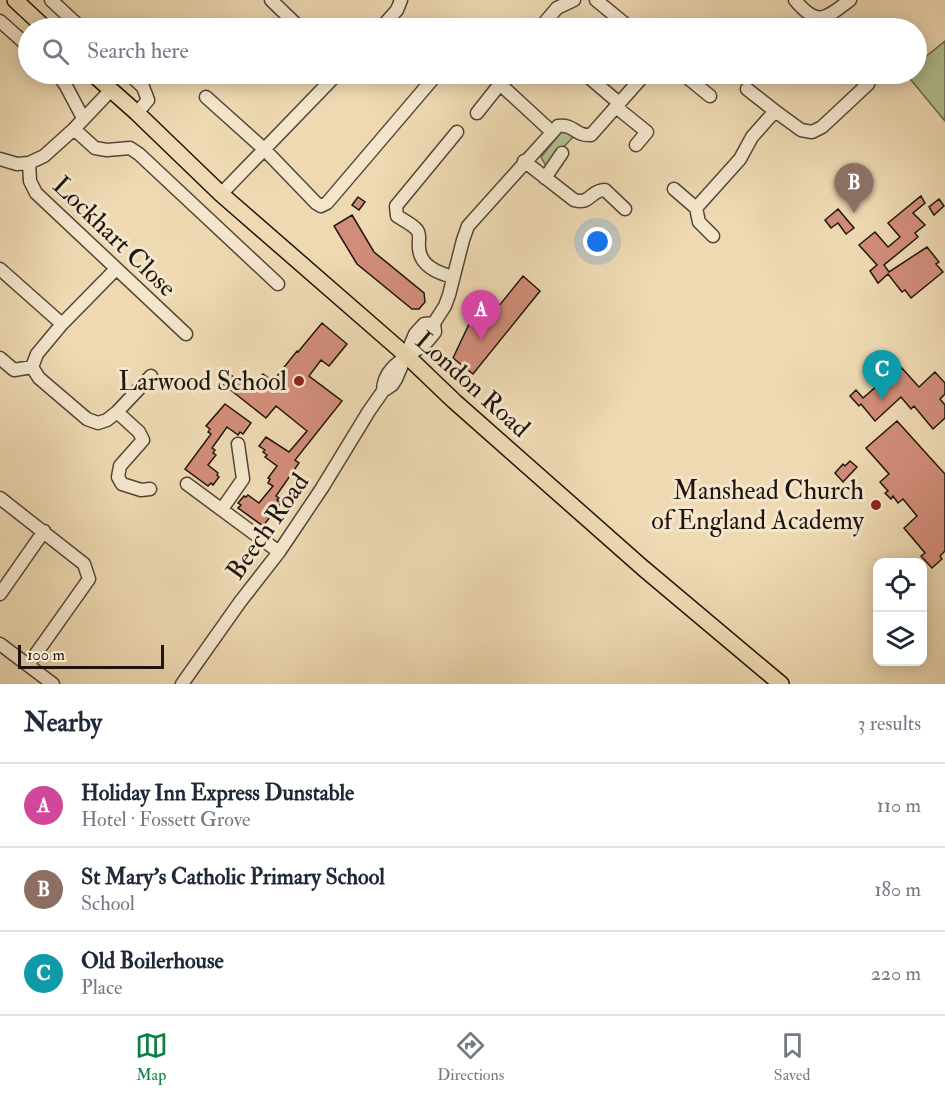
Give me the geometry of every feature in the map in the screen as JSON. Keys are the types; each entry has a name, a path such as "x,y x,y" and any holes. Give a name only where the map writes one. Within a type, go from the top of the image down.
{"main road":[{"path":"15,0 34,18"},
{"name":"London Road","path":"104,84 221,194 407,356 454,401 643,568 781,684"}],"street":[{"path":"51,0 70,18"},
{"path":"271,0 290,18"},
{"path":"390,18 397,10 401,0"},
{"path":"548,18 557,8 574,0"},
{"path":"596,0 618,18"},
{"path":"795,0 802,9 820,18 827,17 850,0"},
{"path":"0,21 18,37"},
{"path":"65,84 83,118"},
{"path":"137,113 148,100 140,84"},
{"path":"221,194 327,84"},
{"path":"206,97 264,149 321,206 327,203 428,84"},
{"path":"477,113 500,84 552,132"},
{"path":"596,84 647,132 636,146"},
{"path":"407,356 424,345 435,332 434,323 449,295 468,226 524,161 558,126 565,125 582,136 591,135 636,84"},
{"path":"695,84 710,96"},
{"path":"747,88 801,130 812,132 822,127 868,84"},
{"path":"0,159 17,164 28,163 44,156 74,129 111,90"},
{"path":"696,208 740,159 752,137 775,111"},
{"path":"74,129 95,148 107,150 130,148 139,154 279,284"},
{"path":"453,277 435,271 426,264 420,256 419,235 416,228 397,216 396,206 457,132"},
{"path":"545,178 562,153"},
{"path":"524,161 574,200 586,201 596,192 605,190 625,209"},
{"name":"Lockhart Close","path":"28,163 30,182 36,193 186,334"},
{"path":"674,189 696,208 699,222 713,236"},
{"path":"0,268 62,324"},
{"path":"32,368 37,354 62,324 116,269"},
{"name":"Beech Road","path":"182,684 240,602 279,552 322,488 369,411 383,391 396,379 407,356"},
{"path":"0,358 14,370 32,368"},
{"path":"32,368 39,378 87,419 98,423 107,420 117,412 151,376"},
{"path":"117,412 139,432 143,440 120,466 118,477 122,484 141,490 150,489"},
{"path":"222,509 243,478 238,444"},
{"path":"187,484 279,552"},
{"path":"0,498 84,564 88,579 28,665"},
{"path":"0,594 44,531"},
{"path":"0,644 53,684"}],"green space":[{"path":"945,41 945,121 914,84 927,84 927,56"},
{"path":"563,130 574,136 546,166 541,157"}],"building":[{"path":"921,196 925,203 913,213 925,225 915,233 918,237 884,265 889,272 927,247 939,262 936,264 943,272 911,298 905,290 902,292 888,274 878,283 870,271 877,265 859,245 875,232 888,247 900,237 888,223"},
{"path":"358,197 365,202 359,210 352,205"},
{"path":"939,199 944,206 934,215 929,207"},
{"path":"838,209 854,228 846,234 838,223 831,228 825,220"},
{"path":"352,215 374,252 424,293 425,302 419,309 412,309 357,264 334,226"},
{"path":"523,276 540,291 473,374 453,358 472,318 486,322"},
{"path":"322,323 347,344 329,366 321,360 309,376 342,401 295,460 299,463 276,496 281,503 263,526 238,508 241,505 238,503 244,496 248,495 259,503 273,486 268,483 270,479 268,478 277,466 265,457 267,455 263,452 265,450 259,446 266,437 289,452 307,431 276,406 266,418 223,384 231,375 250,390 263,374 273,381"},
{"path":"900,366 919,387 935,372 945,383 945,394 940,399 945,405 945,418 933,429 914,406 911,409 901,397 875,421 861,404 859,406 850,396 856,390 863,398 878,385 883,390 898,375 894,370"},
{"path":"225,404 251,423 243,434 240,432 238,435 227,427 212,448 216,455 208,465 218,473 219,477 213,485 211,483 208,486 185,469 211,434 208,432 210,429 206,426"},
{"path":"897,421 945,474 945,551 940,556 942,559 932,568 927,563 927,558 921,556 925,553 904,528 917,516 903,499 898,503 893,496 891,499 885,493 888,491 880,482 889,474 866,448"},
{"path":"850,461 857,467 843,482 835,473 843,464 845,466"}],"place":[{"name":"St Mary's Catholic Primary School","path":"854,213"},
{"name":"Holiday Inn Express Dunstable","path":"481,340"},
{"name":"Larwood School","path":"299,381"},
{"name":"Old Boilerhouse","path":"882,400"},
{"name":"Manshead Church of England Academy","path":"876,505"}]}
